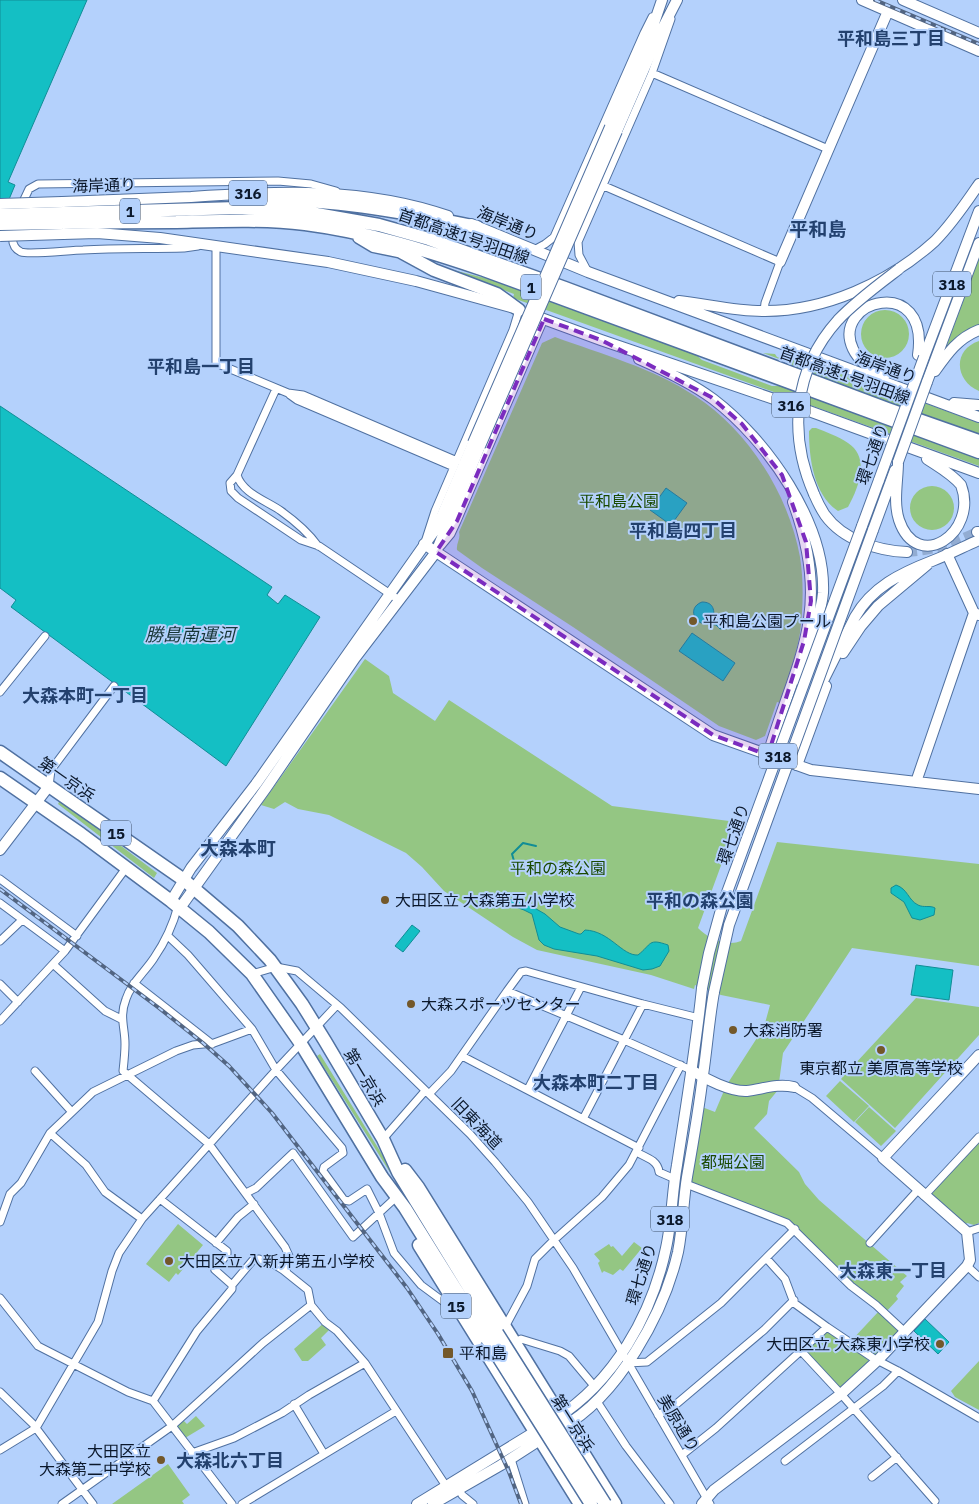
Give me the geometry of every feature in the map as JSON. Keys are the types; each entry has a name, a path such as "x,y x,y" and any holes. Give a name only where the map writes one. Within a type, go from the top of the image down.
{"highway":[{"name":"1","path":"197,209 211,203 277,200 331,202 390,209 477,227"},
{"name":"首都高速1号羽田線","path":"0,224 62,218 238,208 304,212 379,225 439,243 979,441"},
{"name":"首都高速1号羽田線","path":"0,215 156,222 275,221 376,236 426,250 484,270 979,452"},
{"path":"156,222 193,230"},
{"path":"349,232 374,246 484,270"},
{"path":"400,252 434,270 489,290 504,298 519,310"},
{"path":"704,332 771,364"},
{"name":"第一京浜","path":"0,752 189,884 238,926 276,967 316,1028 385,1143 398,1172 496,1333 605,1504"},
{"name":"第一京浜","path":"0,778 176,905 208,932 252,974 301,1044 382,1177 496,1333 591,1504"},
{"name":"15","path":"382,1177 392,1201 453,1302 580,1504"},
{"name":"15","path":"496,1333 518,1347 615,1504"},
{"name":"15","path":"518,1347 521,1365 533,1399 575,1470 591,1504"}],"main road":[{"path":"614,129 662,0"},
{"path":"862,0 979,51"},
{"path":"903,0 979,33"},
{"path":"189,884 266,788 355,658 436,552 477,445 614,129 676,1"},
{"path":"780,262 888,11"},
{"path":"907,552 881,549 861,542 845,533 825,515 814,494 800,452 798,426 802,390 809,365 822,342 838,321 859,301 945,230 979,184"},
{"name":"海岸通り","path":"0,236 62,218 256,192 315,193 380,198 413,206 477,227 588,272 979,416"},
{"name":"海岸通り","path":"0,204 62,218 97,233 160,238 328,262 441,287 519,310 809,411 979,473"},
{"name":"318","path":"921,356 979,211"},
{"name":"環七通り","path":"416,1504 537,1436 596,1400 628,1363 656,1317 672,1274 678,1251 714,992 728,925 874,530 894,484 898,462 927,382 938,362 979,243"},
{"path":"667,300 732,309 764,311 801,307 839,297 860,289 899,269"},
{"path":"901,388 873,370 858,356 851,340 853,322 863,310 870,306 885,302 899,305 911,314 918,328 921,356"},
{"path":"938,362 958,342 979,330"},
{"path":"601,340 666,372 710,397 742,424 762,447 800,504 812,533 821,564 823,586 822,601 794,712"},
{"name":"環七通り","path":"563,1420 611,1369 640,1322 653,1293 666,1248 702,988 722,906 906,407 921,356"},
{"path":"938,402 979,405"},
{"path":"176,905 208,846 256,784 437,527 477,445"},
{"path":"894,484 899,520 911,537 924,544 937,546 952,541 964,531 970,517 970,509 962,486 951,475 914,450"},
{"path":"768,755 804,641 811,602 811,581 806,542 782,475"},
{"path":"805,716 854,617 865,602 894,577 947,554 979,535"},
{"path":"424,544 713,735 811,770 979,789"},
{"path":"916,782 977,614 947,554"},
{"path":"797,765 825,689 852,639 878,606 932,561"},
{"path":"0,850 49,786"},
{"path":"706,1502 714,1490 841,1394 878,1360 967,1266 970,1260 967,1232 883,1158 979,1055"},
{"path":"691,1070 703,1077 739,1090 786,1085 794,1087"},
{"name":"環七通り","path":"433,1504 511,1458 537,1436"}],"street":[{"path":"534,250 554,237 644,33 662,0"},
{"path":"588,272 579,255 578,242 652,73 665,41 676,1"},
{"path":"652,73 828,149"},
{"path":"356,196 312,184 278,181 38,184 29,188 26,193 12,235 12,242 17,249 27,252 85,249 184,248 212,245 216,363 288,393 297,400 456,464"},
{"path":"604,186 780,262 764,311"},
{"path":"424,544 430,524 513,330 519,310"},
{"path":"436,552 451,534 544,319"},
{"path":"276,389 237,475 230,484 229,487 233,495 301,540 319,546 399,600"},
{"path":"237,475 242,486 294,520 310,534 319,546"},
{"path":"0,692 46,636"},
{"path":"49,786 51,770 114,686"},
{"path":"0,1021 66,951 126,868"},
{"path":"0,879 77,936"},
{"path":"0,903 66,951"},
{"path":"176,905 174,921 168,936 134,983 126,999 121,1019 125,1042 123,1071 209,1144 288,1251 286,1272"},
{"path":"0,941 22,920"},
{"path":"168,936 188,955 252,1029 276,1070 342,1148 342,1153 324,1167 324,1171 345,1200 349,1201 368,1190 394,1253 420,1285 448,1305 453,1302"},
{"path":"54,964 105,1011 121,1019"},
{"path":"252,974 276,967"},
{"name":"旧東海道","path":"276,967 297,971 338,1005 470,1134 496,1162 528,1202 573,1268 628,1363"},
{"path":"385,1143 427,1093 451,1071 521,972 526,971 699,1018"},
{"path":"134,983 212,1044"},
{"path":"0,984 18,1002"},
{"path":"528,1089 581,987"},
{"path":"507,991 691,1070"},
{"path":"583,1119 643,1004"},
{"path":"0,1450 36,1428 98,1322 119,1253 142,1219 276,1070 338,1005"},
{"path":"0,1222 10,1194 20,1183 50,1133 71,1111 94,1092 176,1051 193,1045 212,1044 252,1029"},
{"path":"462,1056 528,1089 638,1150 654,1162 659,1168 659,1172 675,1179"},
{"path":"496,1333 527,1286 535,1259 602,1197 630,1165 681,1065"},
{"path":"35,1071 71,1111"},
{"path":"794,1087 812,1098 883,1158"},
{"path":"50,1133 86,1165 106,1192 142,1219"},
{"path":"870,1243 979,1137"},
{"path":"246,1193 256,1188 293,1153 353,1237 392,1201"},
{"path":"686,1184 787,1223 851,1286 876,1304 905,1332"},
{"path":"160,1199 227,1252 215,1272 232,1284"},
{"path":"216,1243 238,1217 254,1204"},
{"path":"967,1232 979,1228"},
{"path":"628,1363 647,1362 721,1303 795,1229"},
{"path":"153,1401 197,1331 232,1289 232,1284 254,1260 259,1259 275,1265 308,1290 310,1305 366,1363 446,1486"},
{"path":"767,1259 785,1279 794,1303 878,1360 979,1418"},
{"path":"967,1266 979,1277"},
{"path":"0,1298 38,1346 128,1392 153,1401 232,1504"},
{"path":"658,1415 674,1406 757,1337 794,1300"},
{"path":"62,1504 172,1426 263,1343 310,1305"},
{"path":"682,1455 716,1428 802,1352 827,1327"},
{"path":"518,1347 521,1340 560,1351 574,1362 595,1387"},
{"path":"802,1352 935,1501"},
{"path":"192,1453 234,1438 282,1413 294,1404 366,1363"},
{"name":"美原通り","path":"628,1363 682,1455 706,1502"},
{"path":"785,1461 883,1386 898,1371"},
{"path":"0,1392 36,1428 94,1504"},
{"path":"596,1400 626,1446 670,1504"},
{"path":"294,1404 324,1454"},
{"path":"242,1504 396,1411"},
{"path":"511,1458 525,1504"},
{"path":"872,1477 897,1458"},
{"path":"459,1489 462,1495 473,1504"}],"highlighted area":[{"path":"544,319 601,340 711,397 742,424 782,475 806,542 811,601 804,641 768,755 713,735 436,552 457,521"}],"green space":[{"path":"979,258 979,328 944,353"},
{"path":"449,269 493,280 692,351 702,360 772,386 786,386 979,457 979,466 513,298 514,294"},
{"path":"880,310 890,310 902,317 909,329 909,339 902,351 890,358 880,358 872,354 865,347 861,339 861,329 865,321 872,314"},
{"name":"平和島公園","path":"555,337 662,377 695,396 714,410 749,446 776,488 795,534 802,576 802,605 800,633 794,660 780,703 777,702 765,736 756,740 719,726 457,550 459,532 542,343"},
{"path":"979,341 979,391 965,380 960,366 964,351 970,345"},
{"path":"763,353 775,354 777,357 790,361 798,357 979,423 979,437 797,369 790,363"},
{"path":"812,428 832,434 848,443 855,449 859,457 861,465 860,474 855,492 848,507 838,511 823,496 814,476 809,442 809,431"},
{"path":"936,486 948,492 953,499 953,517 948,524 941,529 928,530 920,527 913,520 910,504 913,496 920,489"},
{"name":"平和の森公園","path":"365,659 389,676 393,693 435,721 449,700 612,806 737,822 698,928 718,940 730,943 741,941 777,842 979,864 979,966 852,948 783,1053 778,1090 769,1101 767,1114 754,1128 799,1172 805,1184 819,1200 907,1276 900,1282 904,1286 896,1296 898,1299 886,1312 850,1284 795,1228 691,1185 702,1107 715,1112 726,1086 764,1027 770,1005 721,995 695,985 694,989 651,975 537,950 513,937 444,891 406,853 329,815 298,809 285,802 274,809 261,805"},
{"path":"60,800 157,873 154,878 58,804"},
{"path":"916,998 979,1007 979,1035 895,1128 841,1079"},
{"path":"320,1054 393,1172 391,1174 317,1056"},
{"path":"840,1081 869,1106 854,1122 826,1096"},
{"path":"869,1107 896,1131 881,1146 855,1122"},
{"path":"979,1141 979,1223 974,1225 967,1223 964,1226 929,1195"},
{"path":"178,1224 203,1245 178,1275 176,1273 169,1282 146,1264"},
{"path":"634,1242 642,1248 623,1271 620,1269 613,1275 604,1271 602,1273 598,1263 600,1261 594,1254 609,1244 622,1256"},
{"path":"879,1311 900,1331 877,1356 851,1341"},
{"path":"325,1322 332,1327 321,1338 326,1345 308,1361 302,1361 294,1349"},
{"path":"826,1330 859,1351 871,1363 841,1391 804,1351"},
{"path":"979,1361 979,1410 955,1397 951,1391"},
{"path":"196,1416 205,1426 185,1438 176,1425 182,1419 187,1424"},
{"path":"168,1464 190,1495 182,1501 184,1504 112,1504"}],"water":[{"path":"0,0 87,0 8,182 15,185 0,221"},
{"name":"勝島南運河","path":"0,406 272,587 267,595 278,604 285,595 320,617 226,766 11,607 16,600 0,588"},
{"path":"666,488 687,503 671,525 650,510"},
{"path":"702,602 706,602 713,608 713,620 717,621 721,617 726,619 725,628 720,629 716,625 701,623 695,618 694,609"},
{"path":"692,633 735,663 723,681 679,651"},
{"path":"896,885 903,889 918,905 935,908 934,915 920,920 912,918 904,902 891,893 891,888"},
{"path":"520,898 545,914 560,927 579,934 585,930 602,934 626,952 638,955 653,942 668,945 669,951 660,966 643,970 597,956 554,949 544,945 539,940 532,914 513,906 509,900"},
{"path":"412,925 420,931 403,952 395,946"},
{"path":"916,965 953,970 949,1000 911,995"},
{"path":"925,1319 949,1342 938,1354 914,1331"}],"waterway":[{"path":"512,868 514,861 512,854 523,843 536,846"}],"tunnel":[{"path":"907,552 943,546 977,532"}],"railway":[{"path":"875,0 979,44"},
{"path":"0,889 203,1043 229,1066 272,1113 407,1288 438,1334 472,1391 509,1472 521,1504"}],"place":[{"name":"平和島公園プール","path":"693,621"},
{"name":"大田区立 大森第五小学校","path":"385,900"},
{"name":"大森スポーツセンター","path":"411,1004"},
{"name":"大森消防署","path":"733,1030"},
{"name":"東京都立 美原高等学校","path":"881,1050"},
{"name":"大田区立 入新井第五小学校","path":"169,1261"},
{"name":"大田区立 大森東小学校","path":"940,1344"},
{"name":"平和島","path":"448,1353"},
{"name":"大田区立 大森第二中学校","path":"161,1460"}],"district":[{"name":"平和島三丁目","path":"891,38"},
{"name":"平和島","path":"818,229"},
{"name":"平和島一丁目","path":"201,366"},
{"name":"平和島四丁目","path":"683,530"},
{"name":"大森本町一丁目","path":"85,695"},
{"name":"大森本町","path":"238,848"},
{"name":"平和の森公園","path":"700,900"},
{"name":"大森本町二丁目","path":"596,1082"},
{"name":"大森東一丁目","path":"893,1270"},
{"name":"大森北六丁目","path":"230,1460"}],"park label":[{"name":"都堀公園","path":"733,1162"}]}
